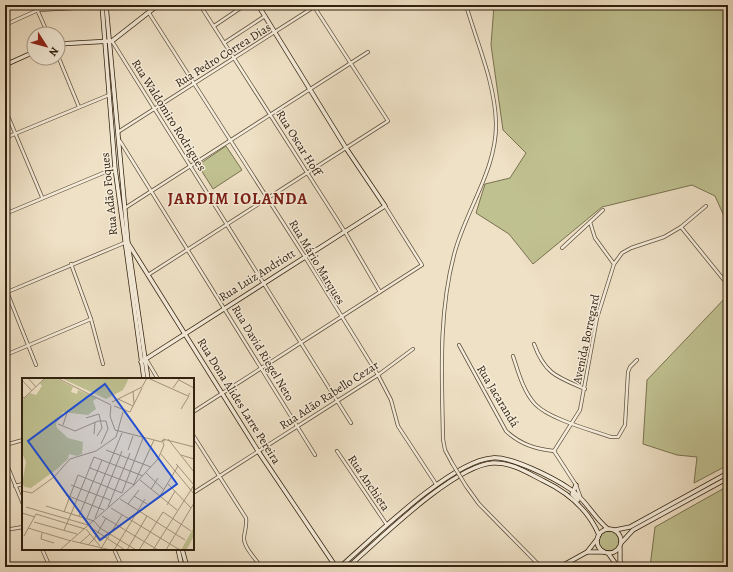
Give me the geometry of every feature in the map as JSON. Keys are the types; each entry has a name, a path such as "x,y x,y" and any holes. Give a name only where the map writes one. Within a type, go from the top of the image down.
{"main road":[{"name":"Rua Adão Foques","path":"102,5 115,168 143,360 144,378"},
{"name":"Rua Adão Foques","path":"106,5 111,41 118,139 125,208 126,243"},
{"path":"66,43 105,40 111,41 158,5"},
{"path":"258,5 346,148 385,206"},
{"path":"5,65 26,56"},
{"name":"Rua Luiz Andriott","path":"143,360 385,206"},
{"name":"Rua Dona Alides Larre Pereira","path":"126,243 258,451 336,567"},
{"name":"Rua Adão Foques","path":"143,360 148,378"},
{"path":"340,567 436,484 462,469 491,458 517,462 572,490 581,498 598,520 608,529 615,530 630,527 728,473"},
{"path":"348,567 439,488 464,473 482,465 497,463 516,467 557,488 577,502 584,510"},
{"path":"587,552 615,552 633,530 728,478"},
{"path":"572,490 576,485"},
{"path":"572,490 572,494 583,506 598,536 598,544 618,567"},
{"path":"560,567 587,552 598,536 608,529"},
{"path":"615,530 620,535 620,561 623,567"},
{"path":"178,550 182,567"},
{"path":"182,550 187,567"}],"street":[{"path":"35,5 45,26"},
{"name":"Rua Oscar Hoff","path":"200,5 345,232 380,292"},
{"path":"202,8 207,5"},
{"path":"214,26 245,5"},
{"path":"466,5 489,80 495,108 496,131 488,165 454,253 445,293 442,330 443,439 445,450 452,463 479,504 538,564"},
{"path":"147,276 388,121 315,6"},
{"name":"Rua Pedro Correa Dias","path":"118,132 315,6"},
{"path":"5,25 38,10 74,8"},
{"name":"Rua Mário Marques","path":"148,12 305,257 340,317 378,375 391,400 398,426 436,484"},
{"path":"224,42 265,16"},
{"name":"Rua Waldomiro Rodrigues","path":"111,41 264,282 351,423"},
{"path":"125,208 368,52"},
{"path":"62,66 79,108"},
{"path":"5,138 110,95"},
{"path":"5,109 42,197"},
{"name":"Rua David Riegel Neto","path":"118,139 150,192 225,308 315,455"},
{"path":"5,214 42,197 115,168"},
{"path":"194,411 422,265 385,206"},
{"name":"Avenida Borregard","path":"554,450 580,410 597,318 614,264 622,253 631,248 664,237 681,227 706,206"},
{"path":"562,248 602,210"},
{"path":"590,222 595,238 614,264"},
{"path":"681,227 728,285"},
{"path":"6,292 71,264 126,243"},
{"path":"71,264 91,319 103,364"},
{"path":"5,287 36,365"},
{"path":"8,354 91,319"},
{"path":"534,344 539,358 550,372 585,389"},
{"name":"Rua Jacarandá","path":"459,345 506,430 515,439 525,444 538,449 554,450"},
{"name":"Rua Adão Rabello Cezar","path":"194,492 378,375 413,350"},
{"path":"512,356 524,388 535,404 544,411 572,424 611,438 618,437 625,426 628,372 630,367 637,360"},
{"path":"143,360 157,378"},
{"path":"194,437 246,518 247,524 244,538 245,544 261,567"},
{"path":"5,445 22,440"},
{"path":"554,450 576,485 581,498"},
{"name":"Rua Anchieta","path":"337,451 387,526"},
{"path":"5,460 22,502"},
{"path":"15,486 22,484"},
{"path":"5,530 22,527"},
{"path":"42,550 50,567"},
{"path":"114,550 122,567"}],"green space":[{"path":"494,5 728,5 728,225 715,196 692,185 602,207 533,264 509,234 476,213 485,184 510,178 526,153 503,130 491,45"},
{"path":"226,146 242,170 213,189 198,165"},
{"path":"728,295 728,465 694,483 697,457 677,455 643,444 647,380"},
{"path":"728,486 728,567 650,567 655,527"},
{"path":"609,531 616,534 619,541 616,548 609,551 602,548 599,541 602,534"}],"district":[{"name":"JARDIM IOLANDA","path":"238,198"}]}
